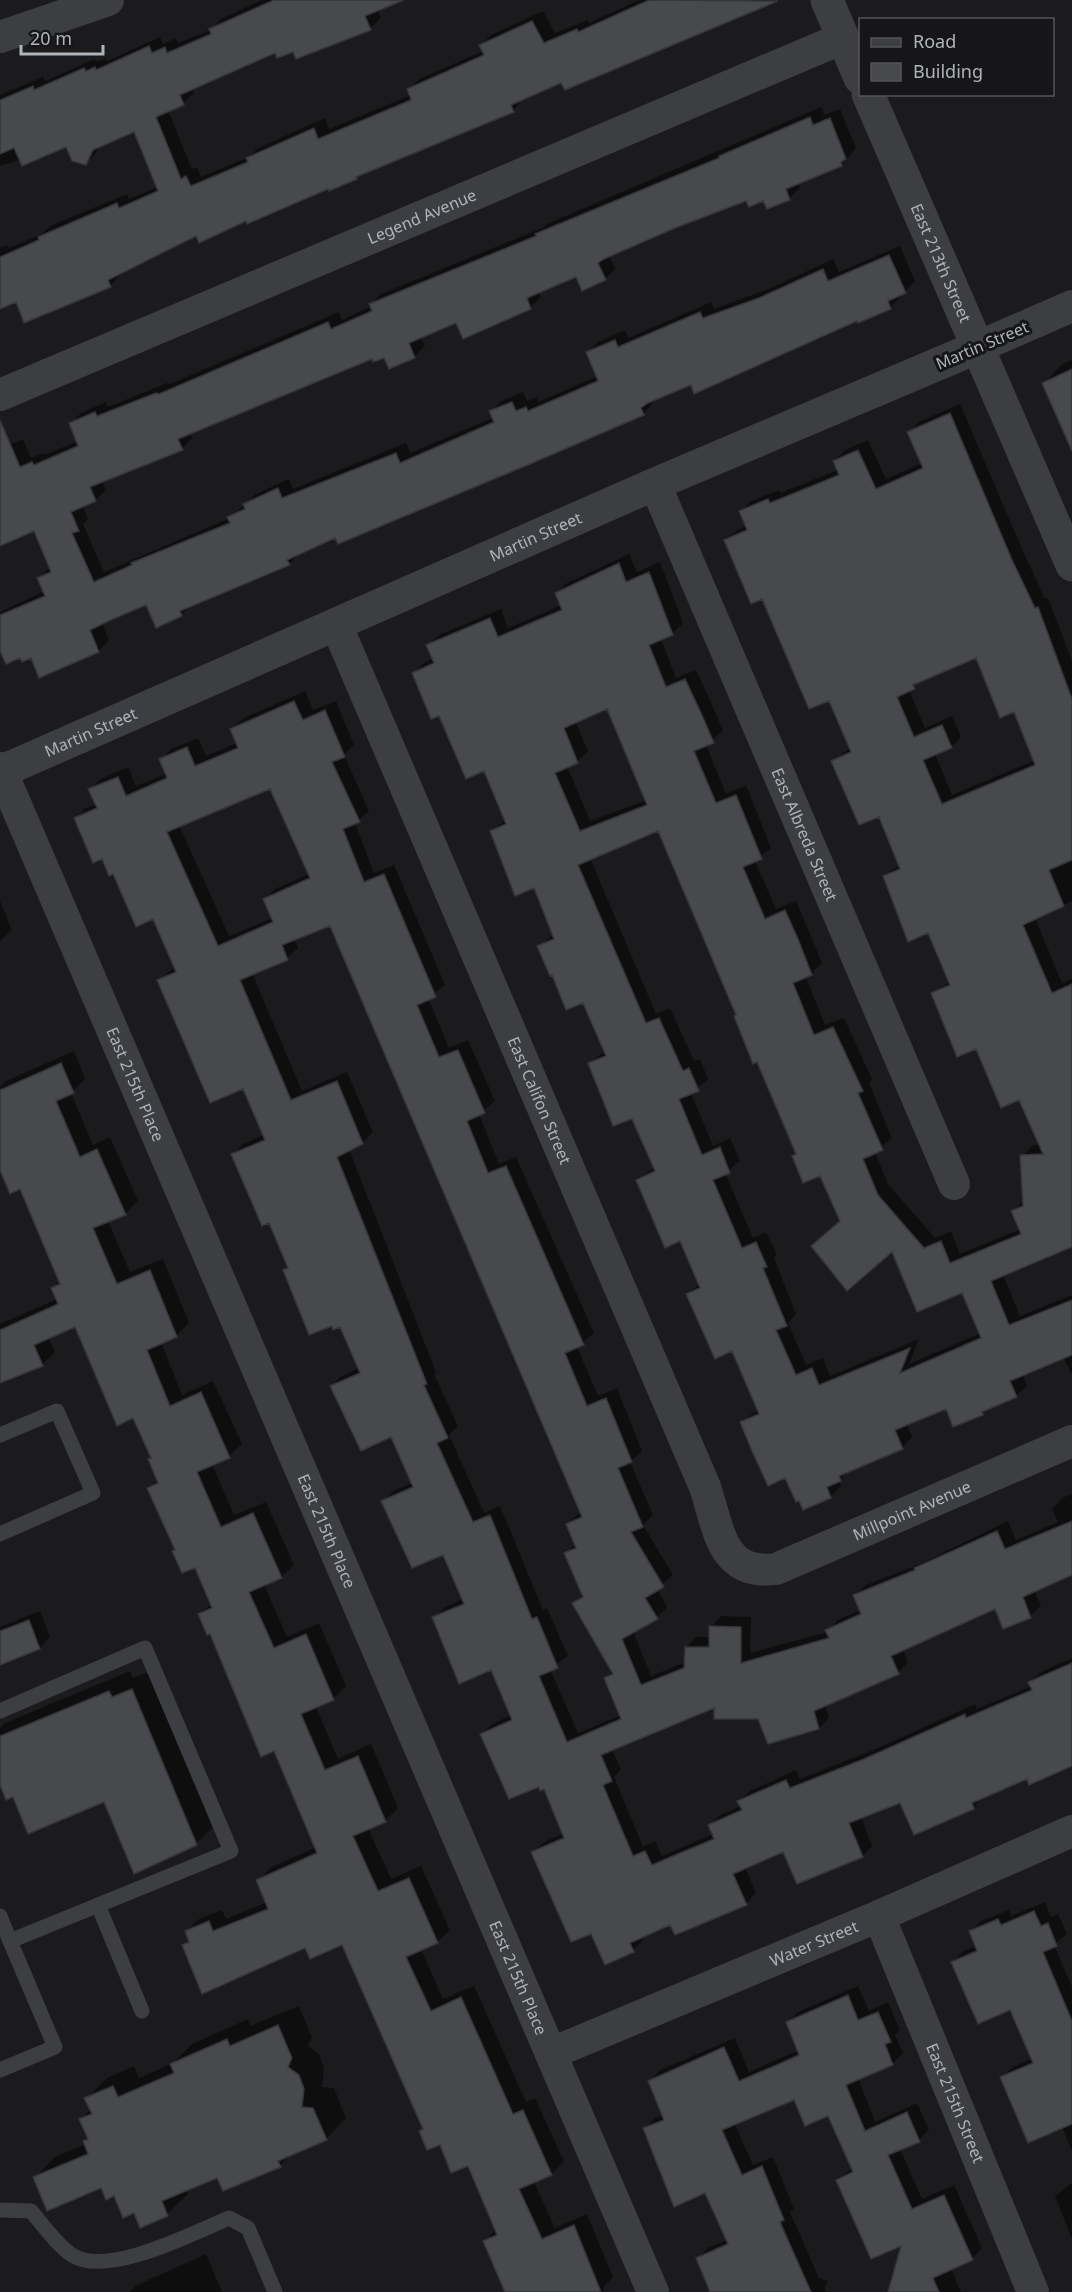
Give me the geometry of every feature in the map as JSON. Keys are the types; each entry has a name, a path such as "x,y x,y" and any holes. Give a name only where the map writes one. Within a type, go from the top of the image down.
{"street":[{"path":"0,36 108,0"},
{"path":"827,0 859,74"},
{"name":"Legend Avenue","path":"0,395 843,38"},
{"name":"East 213th Street","path":"869,96 1072,565"},
{"name":"Martin Street","path":"0,770 655,484 1072,306"},
{"name":"East Albreda Street","path":"655,484 954,1184"},
{"name":"East Califon Street","path":"336,624 705,1487 725,1547 736,1562 749,1570"},
{"name":"East 215th Place","path":"0,770 653,2292"},
{"name":"Millpoint Avenue","path":"749,1570 776,1569 1072,1441"},
{"name":"Water Street","path":"552,2053 879,1916 1072,1831"},
{"name":"East 215th Street","path":"879,1916 1033,2292"}],"lane":[{"path":"0,1435 57,1411 93,1493 0,1534"},
{"path":"0,1711 145,1648 231,1851 10,1941"},
{"path":"98,1905 142,2011"},
{"path":"0,1916 55,2047 0,2070"},
{"path":"0,2210 31,2211 72,2256 100,2262 129,2258 229,2218 248,2228 275,2292"}],"building":[{"path":"274,0 404,0 365,16 371,30 296,59 293,52 277,58 275,53 180,95 184,105 156,117 181,179 186,176 191,186 248,162 246,158 314,128 318,139 411,100 407,89 484,55 479,45 532,21 544,43 577,29 578,32 649,0 778,1 565,90 561,83 511,105 514,112 356,177 357,179 329,191 328,189 247,224 246,221 199,243 196,236 108,280 111,287 24,323 16,302 0,309 0,257 39,240 38,237 117,203 119,208 158,191 134,132 93,150 86,165 72,161 66,147 22,166 14,148 0,154 0,100 33,86 34,90 84,68 86,71 95,67 96,70 149,46 152,53 165,47 167,53 211,34 209,29"},
{"path":"810,117 813,125 830,118 846,159 841,162 842,166 786,189 790,200 767,209 763,201 749,207 746,201 675,228 598,263 606,280 582,291 576,277 527,298 531,309 463,339 456,323 409,343 415,358 389,369 384,358 373,362 372,359 178,439 183,450 90,487 96,501 71,512 79,531 72,533 94,582 132,565 131,563 230,523 227,517 245,509 243,504 278,488 282,498 396,453 400,463 494,422 489,411 512,402 516,411 526,407 528,411 598,381 586,352 615,340 618,347 700,312 703,318 759,298 823,269 828,281 889,255 906,293 888,301 891,309 858,323 857,321 694,394 691,385 648,403 641,408 644,415 338,544 335,538 287,560 290,565 180,611 182,616 156,628 146,605 113,619 90,630 99,652 39,678 31,658 22,662 20,658 6,664 0,651 0,615 45,596 37,578 51,572 34,531 0,546 0,420 20,467 32,462 34,465 78,446 69,423 95,412 97,416 156,393 159,394 328,322 331,329 372,311 369,304 536,236 535,234 719,158 719,156"},
{"path":"1072,369 1072,451 1042,383"},
{"path":"950,413 1012,560 1035,608 1038,607 1072,699 1072,860 1049,870 1064,906 1023,925 1052,993 1072,984 1072,1247 991,1281 1009,1325 1072,1300 1072,1355 1010,1381 1017,1397 982,1412 983,1415 953,1427 946,1409 895,1430 903,1449 839,1476 841,1481 827,1487 831,1498 803,1510 799,1501 796,1502 785,1478 768,1486 752,1451 740,1422 759,1414 732,1351 715,1359 686,1294 700,1288 680,1241 665,1248 636,1180 655,1171 632,1119 613,1126 588,1063 606,1056 583,1003 566,1010 537,946 554,939 534,888 515,896 490,831 506,824 484,771 466,779 439,716 431,719 412,673 434,663 426,645 490,618 498,637 562,610 555,593 619,563 626,582 649,572 673,635 649,645 666,687 685,679 714,743 694,751 716,803 736,795 762,859 743,867 765,919 785,910 798,939 812,975 793,983 814,1035 833,1027 863,1091 858,1093 883,1150 863,1159 878,1195 924,1248 941,1241 950,1263 1021,1234 1011,1211 1023,1206 1020,1155 1043,1154 1019,1100 1001,1108 976,1049 957,1057 931,993 950,985 928,933 908,942 883,876 900,869 879,817 859,825 831,761 851,752 829,701 809,709 762,599 751,604 724,540 747,530 739,511 768,499 770,503 839,475 833,461 858,450 876,489 923,468 907,432","holes":["976,658 1000,718 1014,712 1035,765 942,804 923,760 952,748 942,725 914,737 897,697 915,689 913,685","607,709 647,805 580,831 555,773 578,763 564,728","658,831 736,1015 734,1016 753,1064 757,1062 796,1154 792,1156 803,1183 820,1176 840,1221 811,1246 847,1291 892,1252 917,1312 962,1293 981,1338 900,1373 910,1348 819,1385 812,1368 796,1375 776,1330 787,1326 763,1268 767,1267 756,1242 742,1248 713,1180 730,1173 720,1147 702,1155 679,1099 699,1091 689,1068 683,1071 659,1018 646,1023 578,865"]},
{"path":"294,701 303,720 325,710 345,757 332,762 360,822 343,829 364,882 384,874 436,997 417,1005 439,1057 458,1050 485,1113 467,1121 488,1173 506,1166 584,1345 565,1353 587,1406 606,1398 632,1462 618,1468 643,1527 631,1532 664,1587 645,1598 658,1619 622,1639 641,1685 684,1668 685,1647 709,1647 709,1626 741,1627 741,1663 829,1638 825,1630 861,1614 853,1595 915,1570 914,1568 997,1531 1005,1549 1072,1521 1072,1575 1023,1597 1031,1618 1003,1629 995,1609 891,1656 899,1674 814,1711 819,1729 768,1744 758,1719 714,1719 714,1708 601,1755 612,1781 603,1785 633,1856 645,1851 652,1865 714,1839 708,1825 742,1810 737,1801 786,1780 790,1788 864,1759 965,1714 966,1718 1032,1690 1028,1682 1072,1663 1072,1766 1029,1785 1027,1779 972,1803 974,1809 914,1835 900,1803 849,1823 863,1857 797,1884 783,1852 733,1874 747,1905 675,1935 670,1925 630,1943 634,1952 605,1965 591,1934 571,1942 531,1852 564,1838 544,1789 540,1791 539,1787 509,1799 480,1734 512,1720 491,1670 459,1684 432,1617 464,1604 443,1555 412,1568 381,1501 413,1487 391,1437 361,1451 330,1386 360,1373 340,1327 333,1330 332,1326 309,1335 283,1270 288,1268 269,1223 262,1226 231,1154 265,1140 243,1089 210,1103 157,980 176,972 153,919 136,927 113,874 109,876 102,859 93,863 74,818 97,808 88,789 118,777 126,796 167,778 159,759 187,747 195,766 238,748 230,729","holes":["270,789 310,878 263,899 273,922 218,946 167,832","330,926 582,1517 566,1524 576,1548 564,1553 583,1597 572,1603 613,1674 604,1678 621,1719 567,1742 539,1676 558,1668 537,1617 532,1619 490,1515 473,1522 437,1443 448,1438 424,1385 427,1384 337,1157 363,1144 337,1081 291,1100 240,980 288,960 282,945"]},
{"path":"61,1063 74,1093 56,1101 80,1157 97,1149 126,1215 93,1228 117,1284 150,1270 177,1337 147,1350 170,1406 201,1392 230,1458 197,1472 221,1527 253,1513 282,1578 249,1592 274,1648 306,1634 334,1700 301,1714 325,1770 358,1756 386,1822 353,1836 378,1891 409,1878 438,1943 406,1957 431,2011 461,1997 513,2114 523,2110 552,2175 519,2189 542,2239 574,2225 601,2292 505,2292 483,2241 497,2235 468,2166 451,2173 440,2145 427,2150 419,2131 423,2129 342,1945 310,1959 305,1948 202,1994 182,1945 189,1942 185,1931 209,1921 213,1931 268,1909 256,1880 317,1853 274,1751 261,1757 210,1634 207,1635 198,1614 212,1608 195,1568 182,1573 172,1551 175,1550 147,1488 158,1483 148,1459 151,1458 133,1418 117,1426 75,1327 34,1345 43,1366 0,1383 0,1330 58,1304 51,1288 60,1284 20,1189 10,1194 0,1170 0,1090"},
{"path":"29,1620 40,1649 0,1665 0,1631"},
{"path":"132,1689 197,1845 134,1874 104,1802 28,1834 13,1797 6,1800 0,1785 0,1736 109,1691 112,1697"},
{"path":"1034,1911 1041,1926 1048,1923 1057,1946 1043,1952 1072,2021 1072,2124 1028,2143 1000,2077 1033,2063 1010,2010 978,2024 951,1962 977,1951 969,1931 998,1919 1001,1925"},
{"path":"848,1995 858,2020 878,2012 891,2042 885,2044 893,2065 846,2085 865,2131 907,2112 920,2142 888,2155 912,2209 944,2195 973,2260 933,2278 939,2292 888,2292 901,2246 871,2259 836,2180 853,2172 828,2116 805,2126 794,2100 722,2130 742,2175 762,2166 784,2220 780,2222 811,2292 710,2292 696,2258 728,2244 705,2193 674,2207 643,2128 664,2120 648,2081 724,2047 739,2081 779,2064 799,2055 786,2022"},
{"path":"278,2025 292,2058 288,2067 299,2075 304,2089 302,2107 313,2108 327,2140 278,2161 281,2167 223,2191 217,2178 162,2201 168,2216 140,2228 134,2213 123,2218 114,2196 106,2200 101,2188 47,2211 33,2177 88,2154 83,2141 88,2139 79,2119 92,2114 84,2098 113,2086 118,2097 174,2073 170,2064 227,2039 230,2046"}]}
